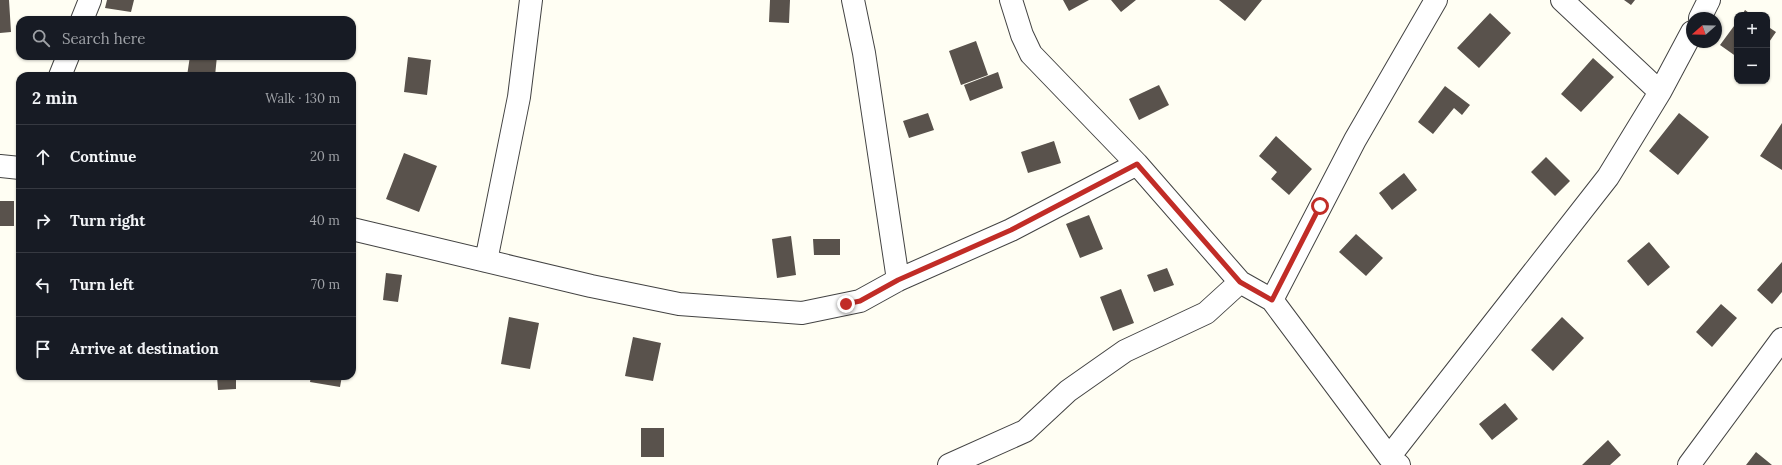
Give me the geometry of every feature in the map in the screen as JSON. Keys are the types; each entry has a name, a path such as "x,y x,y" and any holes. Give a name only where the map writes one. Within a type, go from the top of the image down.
{"street":[{"path":"84,16 90,0"},
{"path":"486,261 519,97 531,0"},
{"path":"853,0 864,53 898,280"},
{"path":"1012,0 1022,35 1031,54 1137,164 1240,282 1272,300 1394,461 1608,177 1660,92 1686,43"},
{"path":"1272,300 1355,140 1436,0"},
{"path":"1562,0 1660,92"},
{"path":"1703,12 1709,0"},
{"path":"62,72 66,60"},
{"path":"356,230 591,286 679,304 802,314 860,301 898,280 1011,230 1137,164"},
{"path":"0,166 16,168"},
{"path":"949,465 1025,431 1068,392 1125,351 1206,313 1240,282"},
{"path":"1688,465 1782,339"}],"building":[{"path":"0,0 9,0 11,32 0,33"},
{"path":"107,0 134,0 131,12 105,8"},
{"path":"770,0 790,0 789,23 769,22"},
{"path":"1063,0 1089,0 1069,11"},
{"path":"1111,0 1136,0 1121,12"},
{"path":"1219,0 1262,0 1245,21"},
{"path":"1624,0 1635,0 1631,5"},
{"path":"1490,13 1511,33 1479,68 1457,48"},
{"path":"1734,26 1734,55 1722,46 1722,42"},
{"path":"1770,28 1776,32 1770,41"},
{"path":"976,41 988,75 961,85 949,51"},
{"path":"408,57 431,60 427,95 404,92"},
{"path":"1593,58 1614,77 1581,112 1561,94"},
{"path":"189,60 217,60 215,72 188,72"},
{"path":"998,72 1003,88 970,101 964,85"},
{"path":"1159,85 1169,105 1139,120 1129,99"},
{"path":"1445,86 1470,105 1462,115 1454,108 1433,134 1418,122"},
{"path":"928,113 934,130 909,138 903,121"},
{"path":"1679,113 1709,137 1678,175 1649,151"},
{"path":"1782,123 1782,170 1760,156"},
{"path":"1276,136 1312,169 1289,195 1271,179 1277,172 1259,156"},
{"path":"1054,141 1061,163 1028,173 1021,152"},
{"path":"404,153 437,166 419,212 386,199"},
{"path":"1546,157 1570,181 1555,196 1531,172"},
{"path":"1404,173 1417,190 1392,210 1379,193"},
{"path":"0,201 14,201 14,226 0,226"},
{"path":"1089,215 1103,249 1080,258 1066,224"},
{"path":"1356,234 1383,258 1366,276 1339,252"},
{"path":"791,236 796,275 777,278 772,239"},
{"path":"813,239 840,239 840,255 814,255"},
{"path":"1649,242 1670,267 1648,286 1627,261"},
{"path":"1782,262 1782,292 1772,304 1757,290"},
{"path":"1167,268 1174,285 1154,292 1147,275"},
{"path":"386,273 402,275 398,302 383,300"},
{"path":"1121,289 1134,323 1113,331 1100,297"},
{"path":"1721,304 1737,318 1712,347 1696,332"},
{"path":"509,317 539,323 530,369 501,364"},
{"path":"1562,317 1584,338 1553,371 1531,350"},
{"path":"633,337 661,343 653,381 625,376"},
{"path":"217,380 236,380 236,389 218,390"},
{"path":"310,380 341,380 340,387 310,382"},
{"path":"1505,403 1518,419 1492,440 1479,424"},
{"path":"641,428 664,428 664,457 641,457"},
{"path":"1608,440 1621,455 1610,465 1582,465"},
{"path":"1756,452 1772,465 1746,465"}],"route":[{"path":"846,304 860,301 898,280 1011,230 1137,164 1240,282 1272,300 1320,206"}]}
